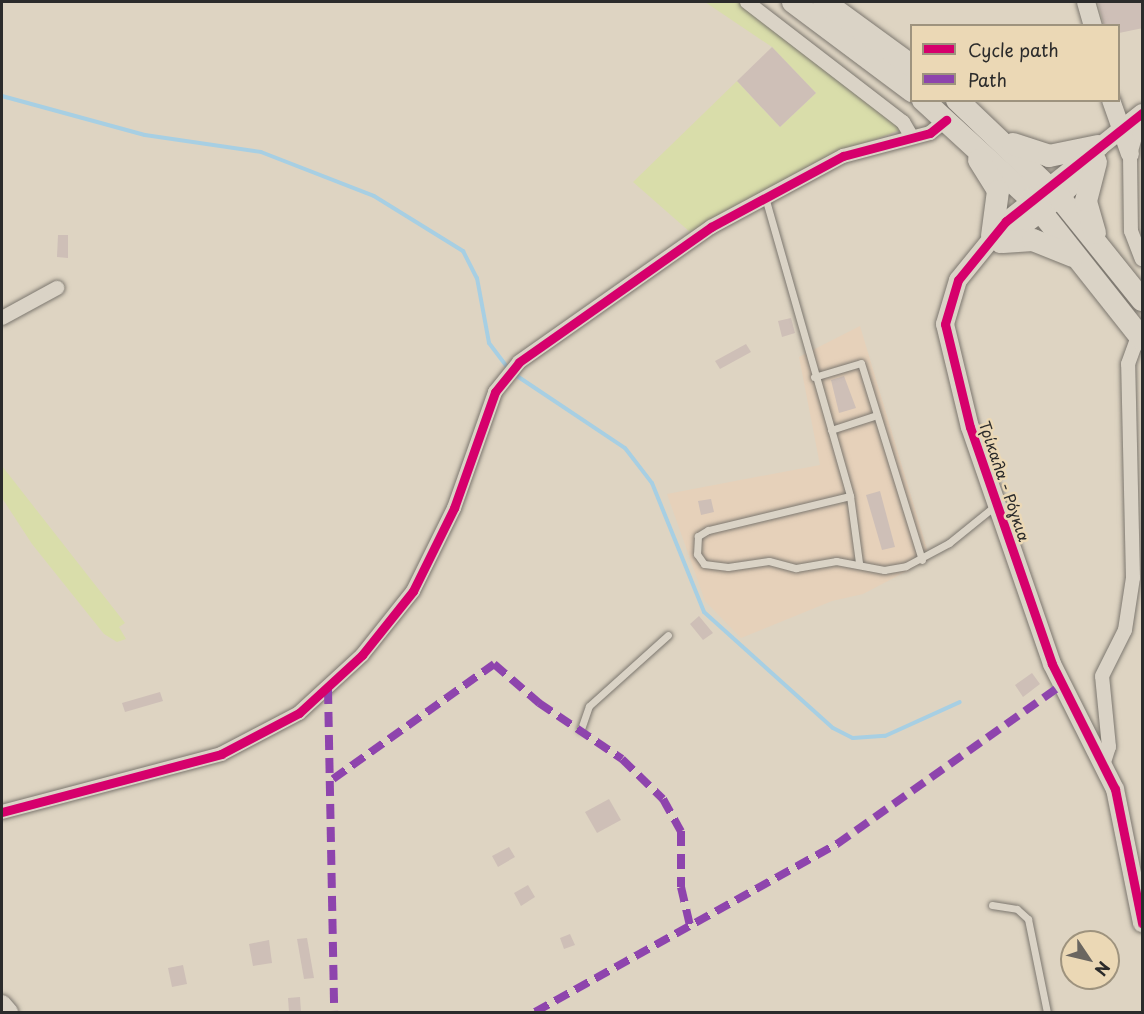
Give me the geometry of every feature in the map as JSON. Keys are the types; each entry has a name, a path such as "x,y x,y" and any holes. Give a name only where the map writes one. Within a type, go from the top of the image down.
{"main road":[{"path":"793,2 910,90"},
{"path":"824,2 910,65"},
{"path":"927,102 1002,140 1049,156 1105,144"},
{"path":"952,115 1045,199 1098,243 1143,300"},
{"path":"952,115 998,190 998,239 1042,242 1078,259"},
{"path":"1002,140 1045,199 1078,259 1141,336"},
{"path":"1098,243 1086,201 1105,144"}],"street":[{"path":"747,2 903,122 911,135"},
{"path":"1086,2 1092,24"},
{"path":"1111,102 1105,144 1130,154"},
{"path":"1143,114 1130,154 1131,231 1143,259"},
{"name":"Τρίκαλα - Ρόγκια","path":"1143,114 1105,144 978,256 952,292 945,324 952,366 1052,664 1104,762 1124,821 1143,923"},
{"path":"2,812 232,750 278,728 316,699 371,645 418,582 451,515 503,378 519,362 682,244 765,197 859,149 911,135 930,133 952,115"},
{"path":"2,318 57,288"},
{"path":"1104,762 1108,747 1102,676 1125,630 1133,578 1128,364 1141,336"},
{"path":"2,1004 9,1012"}],"lane":[{"path":"765,197 814,377 850,496 859,563"},
{"path":"814,377 861,363 922,560"},
{"path":"831,430 877,415"},
{"path":"850,496 708,530 696,544 704,564 728,567 754,562 796,568 859,563 884,570 922,560 998,504"},
{"path":"581,729 589,706 668,634"},
{"path":"992,905 1017,909 1028,919 1047,1012"}],"shaded area":[{"path":"860,326 930,559 863,594 832,601 741,638 705,601 667,494 820,465 799,357"}],"green space":[{"path":"705,2 740,2 765,16 903,129 818,161 690,232 633,182 737,81 780,127 816,93 772,47"},
{"path":"2,466 125,623 119,627 126,639 117,642 104,634 32,544 2,498"}],"building":[{"path":"1098,2 1143,3 1143,28 1120,33 1120,24 1104,24"},
{"path":"772,47 816,93 780,127 737,81"},
{"path":"58,235 68,235 68,258 57,257"},
{"path":"791,318 795,333 782,337 778,321"},
{"path":"746,344 751,352 720,369 715,361"},
{"path":"844,376 856,408 839,413 831,380"},
{"path":"880,491 895,547 882,550 866,495"},
{"path":"711,499 714,512 701,515 698,501"},
{"path":"699,616 713,633 703,640 690,624"},
{"path":"1032,673 1040,684 1023,697 1015,685"},
{"path":"160,692 163,701 125,712 122,703"},
{"path":"609,799 621,820 597,833 585,812"},
{"path":"509,847 515,857 498,867 492,856"},
{"path":"528,885 535,897 521,906 514,893"},
{"path":"570,934 575,945 564,949 560,938"},
{"path":"307,938 314,978 304,979 297,939"},
{"path":"269,940 272,963 253,966 249,944"},
{"path":"183,965 187,984 172,987 168,968"},
{"path":"300,997 301,1012 289,1012 288,998"}],"waterway":[{"path":"2,96 145,135 261,152 374,196 463,251 477,278 489,343 509,370"},
{"path":"514,374 625,448 652,483 704,612 833,728 853,738 885,736 960,702"}],"marked path":[{"path":"333,779 494,664 539,703 622,759 663,799 681,831 681,887 691,930"},
{"path":"535,1012 837,844 1063,684"},
{"path":"328,689 334,1012"}],"cycle path":[{"path":"1142,113 1006,221 958,280 945,324 970,427 1052,664 1115,789 1142,923"},
{"path":"2,812 221,754 299,713 362,655 413,591 454,508 495,392 519,362 711,227 843,156 930,133 946,120"}]}
